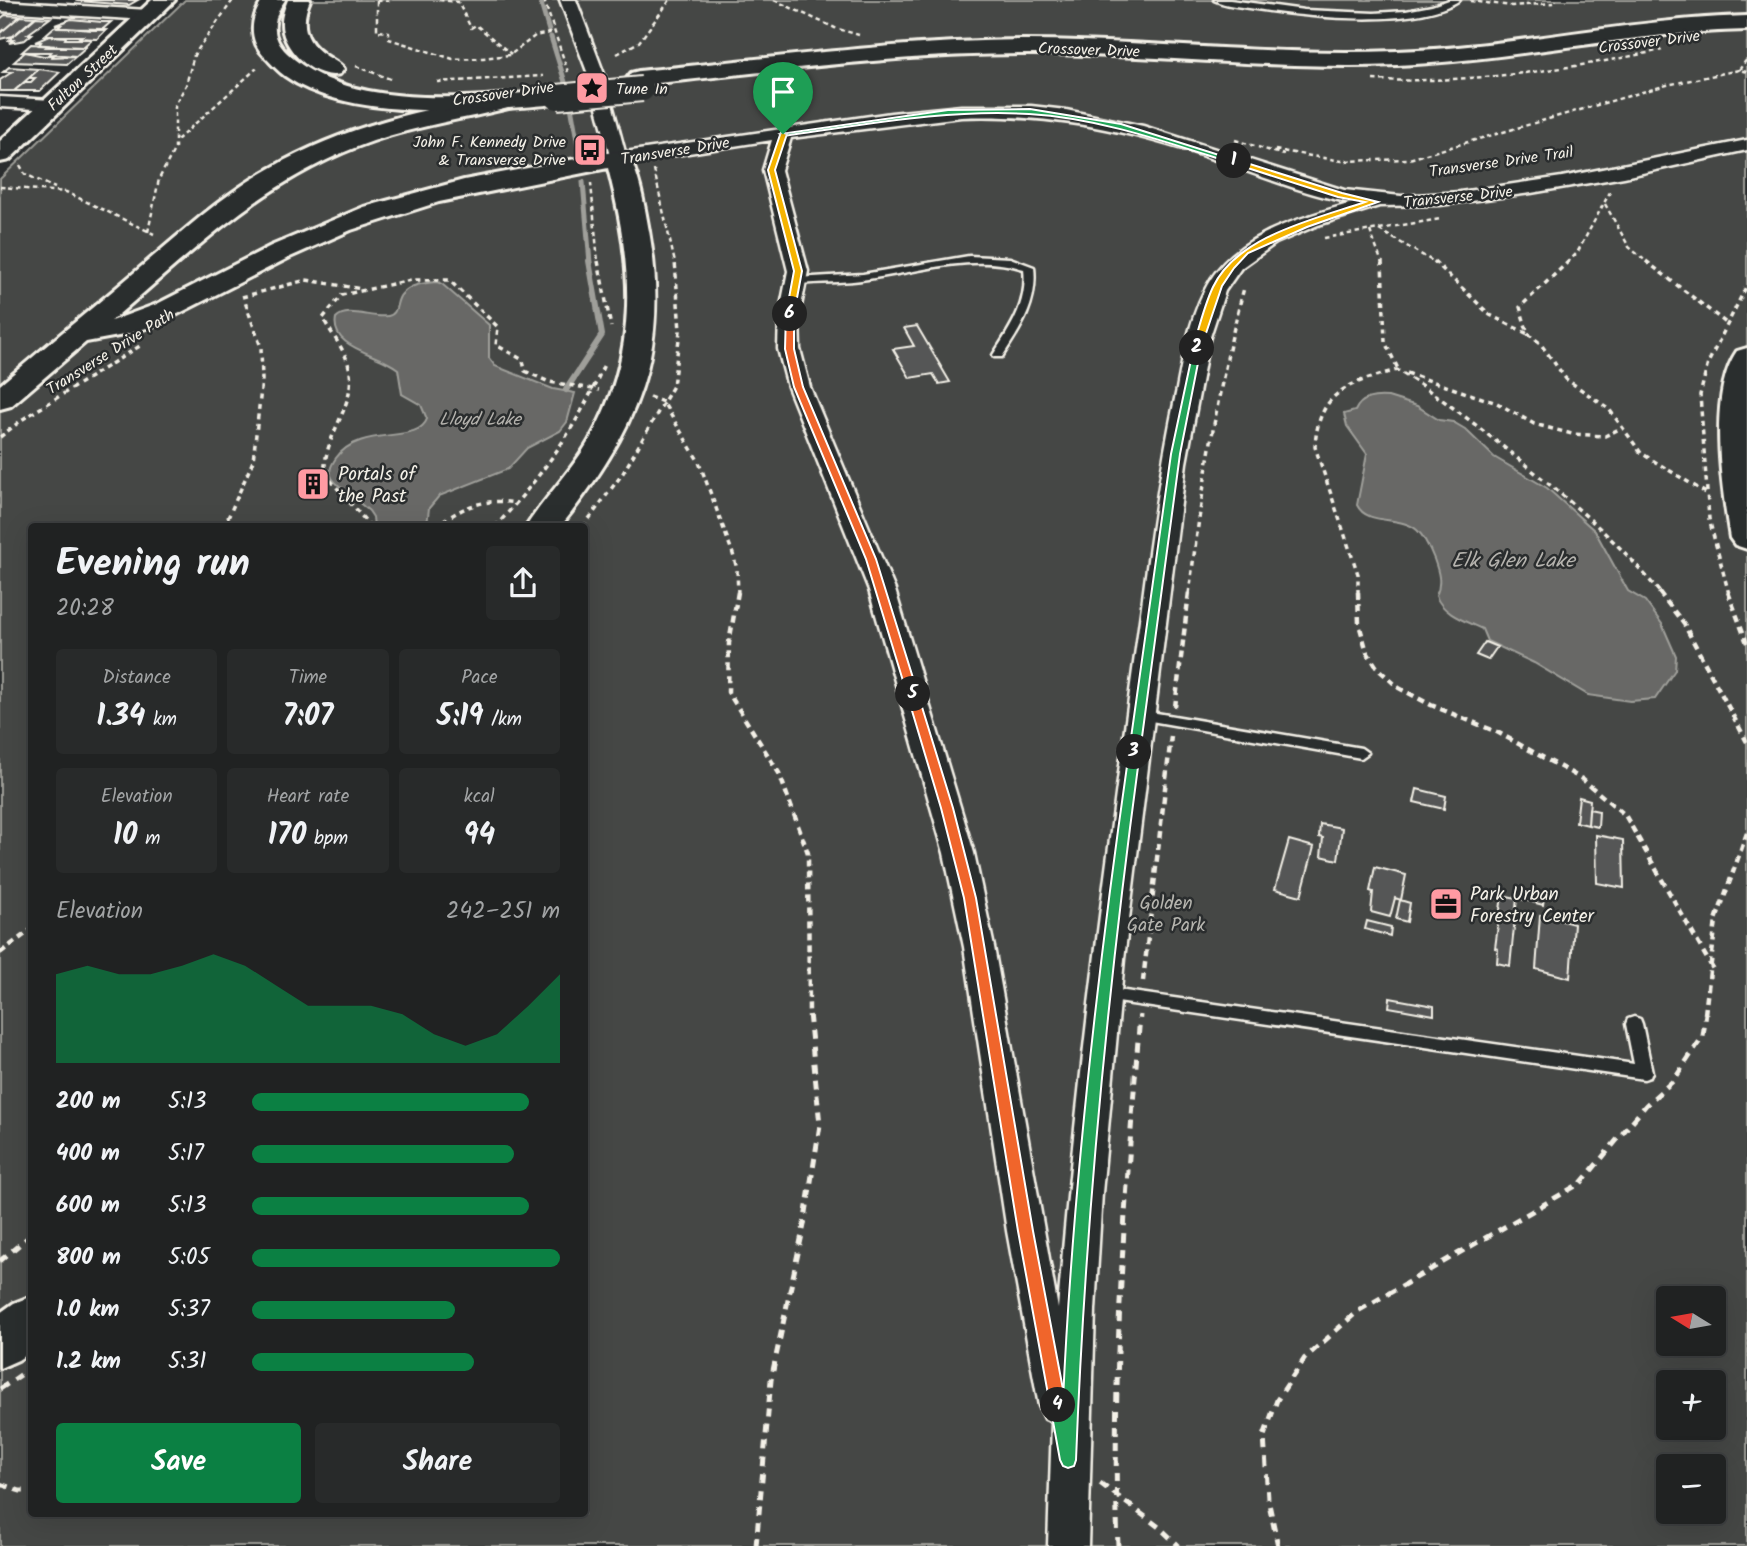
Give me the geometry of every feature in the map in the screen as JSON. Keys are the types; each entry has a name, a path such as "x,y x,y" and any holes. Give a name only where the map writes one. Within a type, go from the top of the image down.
{"main road":[{"path":"274,0 264,17 264,37 272,51 293,71 316,82 358,95 433,93"},
{"path":"299,0 291,21 295,39 312,57 338,72 375,83 415,90 504,97"},
{"name":"Fulton Street","path":"9,158 52,105 156,7"},
{"name":"Crossover Drive","path":"0,400 230,205 292,166 385,128 557,83 641,84 904,52 993,48 1091,48 1318,59 1433,56 1520,48 1649,28 1734,24 1747,35"},
{"name":"Crossover Drive","path":"0,370 220,192 268,163 433,93 504,97"},
{"path":"545,523 595,458 629,390 642,345 643,298 637,233 618,159"},
{"name":"Transverse Drive","path":"78,334 108,331 155,317 275,254 382,210 456,191 618,159"},
{"path":"0,377 34,351 78,334 74,324 77,315 118,273"},
{"path":"1747,357 1735,398 1733,430 1747,538"},
{"path":"0,1343 28,1323"}],"street":[{"path":"568,0 596,74 618,159"},
{"path":"0,6 156,7"},
{"path":"0,102 52,105"},
{"name":"Transverse Drive","path":"618,159 948,113 1048,113 1137,130 1326,191 1374,202 1422,202 1628,171 1747,145"},
{"path":"783,134 774,161 772,180 793,244 797,281 788,332 799,387 882,590 965,876 988,998 1025,1231 1068,1460"},
{"path":"1068,1546 1068,1460 1079,1240 1103,993 1181,424 1199,339 1217,286 1237,259 1256,245 1374,202"}],"lane":[{"path":"1218,0 1264,8 1363,13 1418,11 1456,0"},
{"path":"797,281 862,277 984,258 1013,260 1029,267 1033,287 1028,307 998,355"},
{"path":"1139,715 1361,753"},
{"path":"1103,993 1644,1072 1634,1024"}],"path":[{"path":"176,141 173,119 175,105 186,85 194,55 233,0"},
{"path":"393,0 377,1 377,31 388,32 389,39 453,60 511,54 536,36 554,32"},
{"path":"432,0 458,2 471,28 476,25 511,54"},
{"path":"433,93 557,83 568,74 566,60 544,0"},
{"path":"617,54 639,42 670,0"},
{"path":"774,0 835,28 868,38"},
{"path":"1466,0 1490,6 1528,7 1555,3 1556,0"},
{"path":"1739,70 1747,59"},
{"path":"148,232 159,179 176,141 258,69 252,61"},
{"path":"350,62 373,74 398,81"},
{"path":"1296,160 1262,147 1331,162 1374,164 1409,159 1667,85 1739,70 1747,72"},
{"path":"9,158 25,174 154,234"},
{"path":"587,523 607,500 636,454 674,384 679,317 672,240 654,170"},
{"path":"591,178 595,248 613,335"},
{"path":"0,187 59,190"},
{"path":"1597,194 1624,189"},
{"path":"1528,334 1520,307 1577,253 1610,192"},
{"path":"1605,204 1629,247 1726,323"},
{"path":"1313,240 1447,218"},
{"path":"1379,229 1434,261 1490,315 1540,343 1566,379 1609,410 1623,427 1630,442 1641,453 1706,493"},
{"path":"1370,231 1382,260 1385,342 1397,370 1440,396 1598,524 1635,561 1685,624 1747,741"},
{"path":"244,299 306,280 363,289"},
{"path":"368,523 344,495 329,483 324,471 329,445 351,389 347,359 323,318 342,295 411,281 449,280 458,285 498,327 496,345 523,360 525,371 549,382 592,390 629,390"},
{"path":"1118,1546 1115,1494 1118,1301 1141,999 1173,721 1212,436 1230,337 1245,284"},
{"path":"225,523 253,461 262,380 261,347 244,299 237,293"},
{"name":"Transverse Drive Path","path":"0,437 23,419 151,340"},
{"path":"499,523 554,457 592,390 607,355"},
{"path":"1623,427 1611,435 1598,437 1562,432 1534,424 1497,403 1397,370 1341,388 1327,399 1314,427 1315,447 1357,574 1359,624 1367,652 1378,669 1399,688 1430,705 1497,732 1582,779 1625,815 1713,969"},
{"path":"663,402 699,463 737,569 736,614 728,655 729,692 737,709 779,773 808,853 807,992 820,1125 804,1225 771,1380 756,1546"},
{"path":"441,523 474,502 498,499 517,503"},
{"path":"1278,1546 1268,1499 1264,1436 1277,1400 1305,1358 1358,1311 1581,1183 1646,1105 1674,1080 1703,1036 1713,969 1716,920 1747,833"},
{"path":"0,953 28,932"},
{"path":"0,1261 28,1237"},
{"path":"0,1389 28,1370"},
{"path":"1068,1460 1159,1527 1179,1546"},
{"path":"0,1484 28,1491"}],"green space":[{"name":"Golden Gate Park","path":"185,0 1747,0 1747,1546 0,1546 0,179"}],"water":[{"name":"Lloyd Lake","path":"437,282 442,284 489,325 489,358 495,366 553,389 575,393 567,422 560,431 527,448 508,469 439,496 429,508 427,523 374,523 369,511 332,478 332,465 346,448 359,441 412,431 421,427 427,419 421,405 402,394 398,369 348,344 340,337 336,318 347,313 391,315 405,291 418,285"},
{"name":"Elk Glen Lake","path":"1388,397 1417,406 1439,420 1453,422 1465,429 1494,457 1547,488 1595,531 1628,591 1645,601 1662,624 1676,656 1675,670 1655,699 1630,701 1588,695 1534,663 1487,641 1482,629 1444,608 1436,596 1439,582 1436,564 1420,533 1410,525 1368,516 1357,505 1367,454 1347,426 1344,414 1355,411 1369,398"}],"building":[{"path":"78,0 138,0 129,5 77,1"},
{"path":"5,15 20,16 0,33 0,19"},
{"path":"20,16 35,17 13,36 0,39 0,33"},
{"path":"36,17 50,18 28,34 32,34 25,40 9,43 13,40 9,40"},
{"path":"71,19 111,22 103,29 58,28 61,25 55,25"},
{"path":"54,27 106,30 97,39 79,38 82,36 44,36"},
{"path":"49,36 92,39 83,47 39,45 41,42 35,42"},
{"path":"31,44 48,45 46,47 86,47 76,56 49,54 51,52 22,52"},
{"path":"25,52 44,56 55,54 52,57 76,56 67,64 14,62"},
{"path":"9,67 39,69 14,91 0,91 0,80 12,72 3,72"},
{"path":"39,69 60,72 40,91 14,91 25,82 31,82 35,78 29,78"},
{"path":"917,326 950,382 939,384 933,374 910,378 893,349 914,346 904,328"},
{"path":"1485,642 1497,647 1488,660 1476,655"},
{"path":"1417,789 1446,796 1444,809 1414,802"},
{"path":"1579,797 1590,800 1588,825 1576,822"},
{"path":"1589,809 1599,811 1598,827 1588,825"},
{"path":"1320,824 1342,828 1338,860 1321,856 1323,838 1319,837"},
{"path":"1596,835 1623,840 1624,888 1597,883"},
{"path":"1289,840 1314,847 1301,896 1275,889"},
{"path":"1375,867 1406,875 1401,900 1395,898 1390,917 1371,912 1373,892 1370,891"},
{"path":"1519,891 1544,898 1543,905 1517,898"},
{"path":"1502,895 1517,898 1510,966 1497,963 1498,949 1495,948"},
{"path":"1400,900 1410,903 1407,922 1396,919"},
{"path":"1540,915 1574,924 1570,978 1536,969"},
{"path":"1367,921 1391,927 1390,936 1365,929"},
{"path":"1390,998 1434,1006 1434,1015 1389,1007"}],"waterway":[{"path":"540,0 549,31"},
{"path":"551,37 569,95 580,157"},
{"path":"583,182 590,263"},
{"path":"566,390 602,335 589,261"}],"place":[{"name":"Tune In","path":"592,88"},
{"name":"John F. Kennedy Drive & Transverse Drive","path":"590,150"},
{"name":"Portals of the Past","path":"313,484"},
{"name":"Park Urban Forestry Center","path":"1446,904"}],"route":[{"path":"948,113 1048,113 1137,130 1326,191 1374,202 1270,239 1246,251 1237,259 1217,286 1206,314 1192,367 1175,454 1112,909 1079,1240 1068,1460 1025,1231 979,947 959,853 882,590 799,387 789,349 789,316 798,271 785,217 772,180 776,151 783,134 859,122 948,113"}]}
